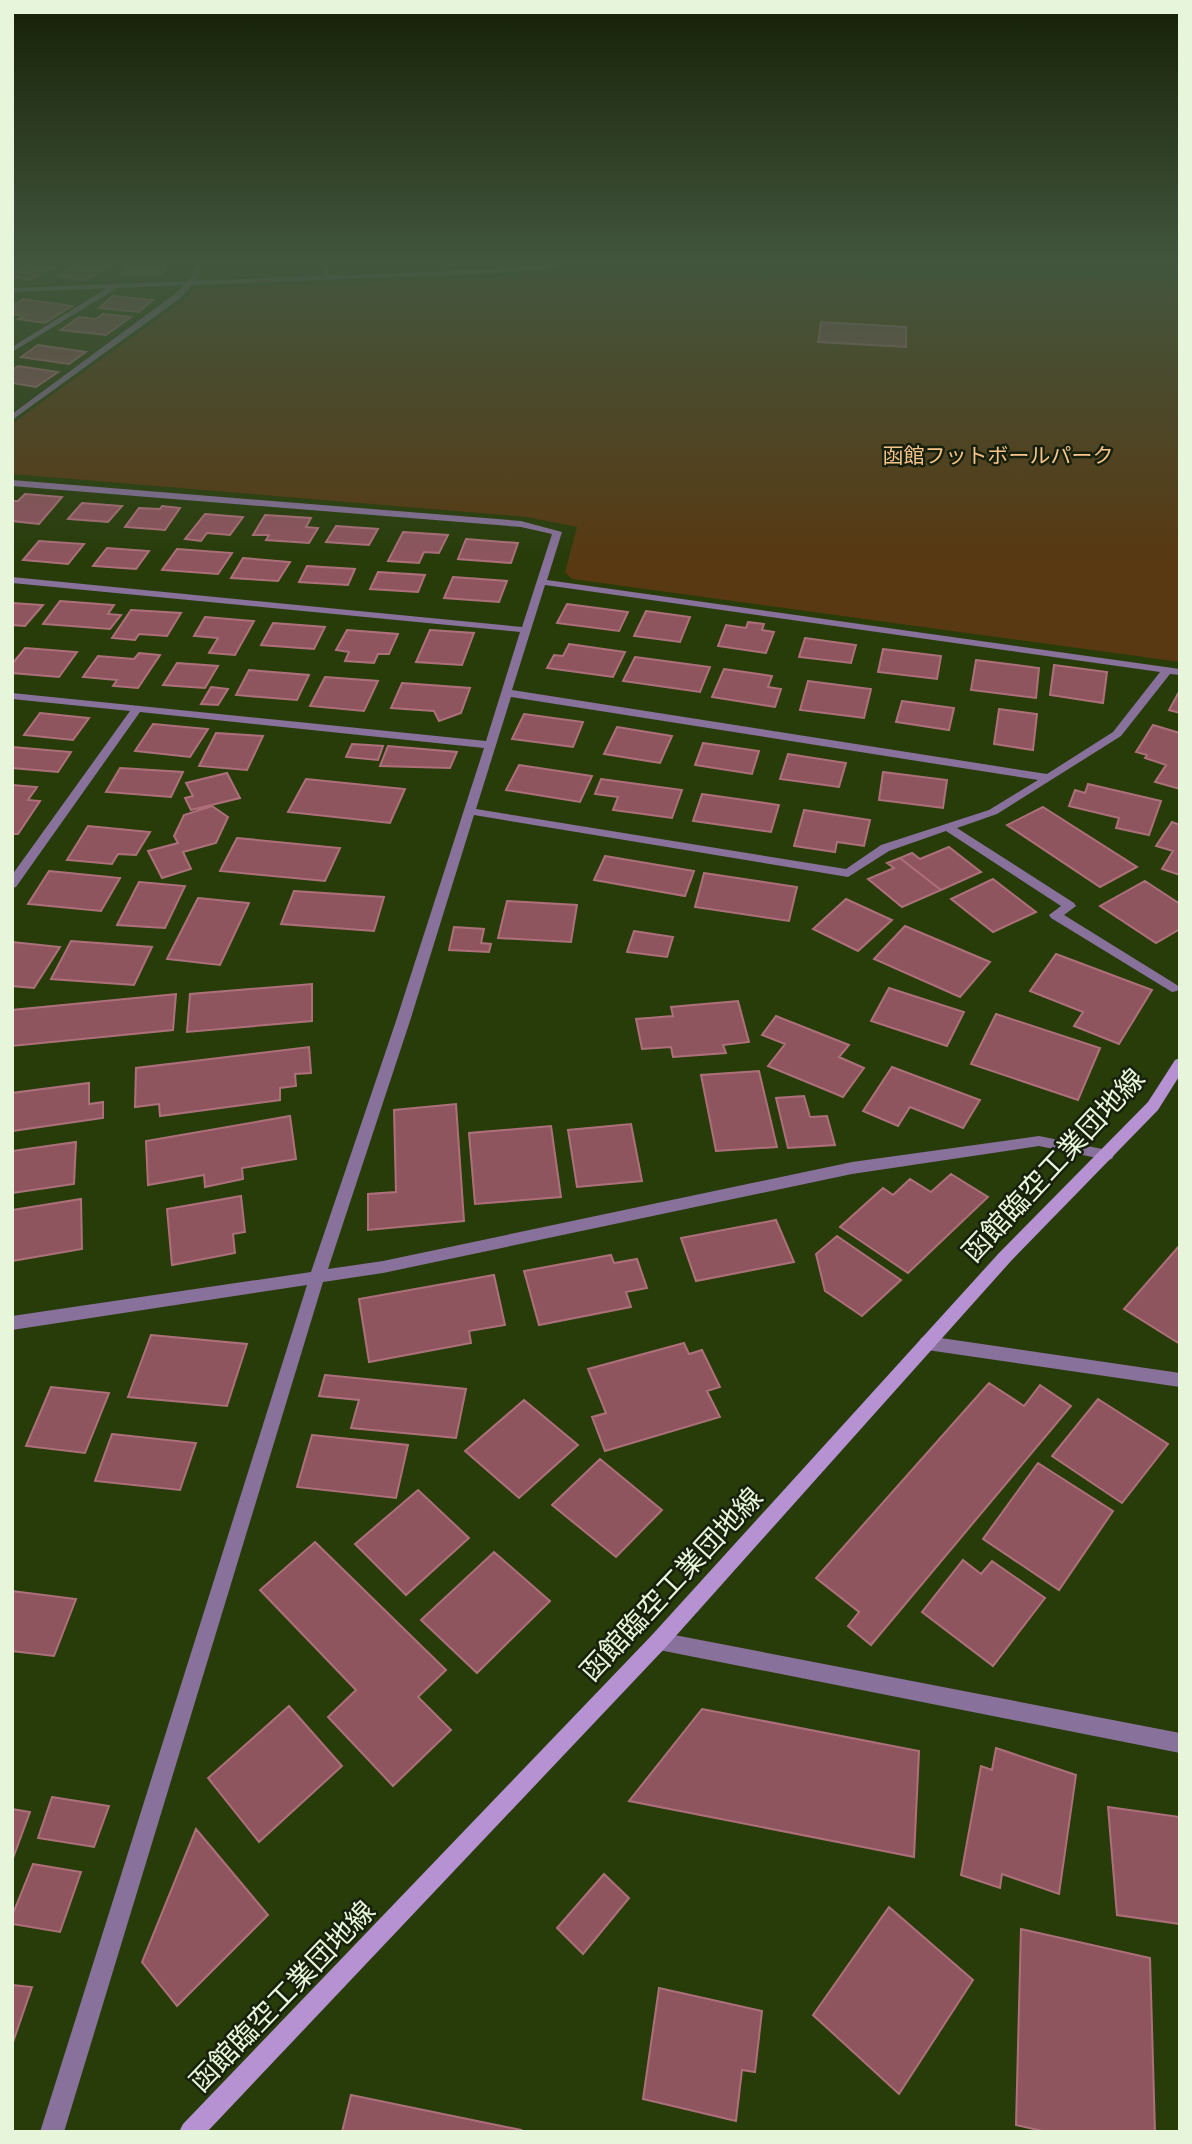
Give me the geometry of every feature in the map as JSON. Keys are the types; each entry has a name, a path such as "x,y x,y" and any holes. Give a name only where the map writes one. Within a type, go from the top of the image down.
{"main road":[{"name":"函館臨空工業団地線","path":"191,2132 659,1641 1005,1257 1153,1106 1180,1063"}],"street":[{"path":"12,418 88,362"},
{"path":"12,483 521,524 557,532 403,1021 317,1277 52,2132"},
{"path":"12,580 527,630"},
{"path":"541,582 1173,671"},
{"path":"469,811 848,873 885,848 993,812 1049,778 1117,734 1173,671"},
{"path":"508,693 1049,778"},
{"path":"12,696 490,745"},
{"path":"12,884 137,709"},
{"path":"949,828 1070,906 1055,915 1172,988"},
{"path":"12,858 29,860"},
{"path":"12,1323 383,1267 852,1168 1039,1141 1107,1155"},
{"path":"927,1343 1180,1380"},
{"path":"659,1641 1180,1743"}],"green space":[{"name":"函館フットボールパーク","path":"98,362 1180,362 1180,662 572,579 565,572 577,527 527,517 12,474 12,424"}],"building":[{"path":"18,366 58,372 36,387 12,383 12,370"},
{"path":"25,494 62,497 39,524 12,521 12,501 18,501"},
{"path":"82,503 122,506 108,522 68,519"},
{"path":"162,506 180,508 165,530 125,527 139,508 160,509"},
{"path":"205,514 243,517 230,535 207,533 201,541 185,539"},
{"path":"265,515 311,518 306,527 318,528 309,543 266,540 269,535 253,535"},
{"path":"336,526 378,529 369,545 326,542"},
{"path":"403,532 448,535 439,553 424,552 419,563 388,561"},
{"path":"466,539 518,543 511,563 458,559"},
{"path":"39,541 84,544 68,564 23,560"},
{"path":"107,548 149,551 136,569 93,566"},
{"path":"177,549 232,553 218,574 162,570"},
{"path":"243,558 290,562 278,581 231,578"},
{"path":"307,566 355,569 348,585 299,582"},
{"path":"378,572 425,575 418,592 370,589"},
{"path":"453,577 507,581 499,602 444,598"},
{"path":"60,601 114,605 108,614 121,615 110,629 43,624"},
{"path":"12,603 43,605 25,626 12,625"},
{"path":"567,604 628,612 619,631 557,623"},
{"path":"131,610 181,613 167,636 139,634 135,640 112,638"},
{"path":"646,611 690,617 680,642 634,636"},
{"path":"205,617 254,621 235,655 209,653 218,638 194,636"},
{"path":"748,622 764,624 762,630 774,632 766,653 718,646 726,625 746,628"},
{"path":"273,623 325,627 314,649 261,645"},
{"path":"347,630 398,634 389,654 378,654 374,663 345,661 349,652 336,650"},
{"path":"430,630 474,633 462,665 416,662"},
{"path":"805,638 856,645 851,663 799,657"},
{"path":"569,644 625,652 613,677 547,668 554,655 563,656"},
{"path":"25,648 77,652 59,677 12,673 12,664"},
{"path":"883,649 941,656 937,679 878,672"},
{"path":"139,653 160,655 138,688 113,686 117,680 83,677 98,656 134,659"},
{"path":"635,657 710,667 700,692 623,681"},
{"path":"976,660 1039,668 1036,698 971,690"},
{"path":"177,663 218,666 205,688 163,685"},
{"path":"1054,665 1107,672 1103,703 1050,695"},
{"path":"724,669 772,676 768,687 781,689 775,707 712,697"},
{"path":"249,670 309,675 297,700 236,695"},
{"path":"325,677 378,681 364,711 310,706"},
{"path":"808,681 871,689 864,718 800,710"},
{"path":"402,683 470,688 461,713 439,721 434,711 391,708"},
{"path":"211,687 228,689 218,705 201,704"},
{"path":"1180,690 1180,713 1169,710"},
{"path":"902,701 954,708 949,730 896,722"},
{"path":"999,709 1037,714 1033,750 994,744"},
{"path":"40,713 89,718 73,740 24,735"},
{"path":"524,714 583,722 573,747 512,739"},
{"path":"153,724 208,729 190,757 135,751"},
{"path":"1153,725 1180,733 1180,789 1155,782 1166,765 1136,752"},
{"path":"617,727 672,736 660,763 604,754"},
{"path":"216,733 263,736 247,770 199,766"},
{"path":"703,743 759,751 752,774 695,765"},
{"path":"352,744 383,746 378,760 346,757"},
{"path":"388,746 457,752 450,768 380,766"},
{"path":"12,747 71,752 58,772 12,768"},
{"path":"788,754 846,763 839,787 780,779"},
{"path":"519,765 592,776 580,802 506,790"},
{"path":"120,768 183,772 171,797 106,792"},
{"path":"883,772 947,780 943,808 879,800"},
{"path":"227,773 240,798 191,810 185,798 193,796 186,783"},
{"path":"306,779 405,789 390,823 288,812"},
{"path":"601,779 682,790 672,818 613,810 618,797 595,794"},
{"path":"1088,784 1161,801 1149,835 1116,828 1119,818 1069,806 1075,790 1085,793"},
{"path":"12,785 37,787 28,800 40,801 18,834 12,834"},
{"path":"702,794 779,805 771,832 693,821"},
{"path":"212,806 228,817 216,843 183,852 191,869 162,878 148,851 178,843 174,836 184,815"},
{"path":"1043,807 1137,867 1100,887 1007,825"},
{"path":"804,810 870,820 864,846 837,842 835,852 794,846"},
{"path":"1172,822 1180,825 1180,875 1162,869 1173,851 1156,846"},
{"path":"88,826 150,832 136,855 118,854 112,864 67,860"},
{"path":"237,838 340,848 325,881 220,871"},
{"path":"949,847 981,872 941,890 900,858 912,853 920,859"},
{"path":"605,856 694,871 685,896 594,880"},
{"path":"900,858 941,890 902,907 868,879 894,868 887,863"},
{"path":"49,871 120,878 101,911 28,904"},
{"path":"704,873 797,887 789,921 695,907"},
{"path":"993,879 1036,912 993,932 951,899"},
{"path":"1145,881 1180,904 1180,929 1156,943 1100,906"},
{"path":"139,882 185,886 165,928 117,925"},
{"path":"294,891 384,897 374,931 281,924"},
{"path":"198,898 249,903 220,965 167,959"},
{"path":"846,899 892,920 858,951 813,929"},
{"path":"507,901 577,905 571,942 498,938"},
{"path":"905,926 990,962 960,997 874,959"},
{"path":"454,927 484,929 481,943 491,944 489,952 449,950"},
{"path":"634,931 673,937 667,957 627,952"},
{"path":"71,941 152,947 134,985 51,979"},
{"path":"12,942 60,947 34,988 12,986"},
{"path":"1056,954 1152,990 1119,1044 1074,1026 1083,1012 1030,991"},
{"path":"312,984 312,1021 187,1032 190,994"},
{"path":"889,988 964,1012 947,1046 871,1021"},
{"path":"176,994 173,1030 12,1046 12,1010"},
{"path":"738,1001 749,1042 723,1045 726,1053 673,1057 671,1047 642,1049 636,1019 673,1016 671,1007"},
{"path":"996,1014 1100,1048 1078,1100 971,1064"},
{"path":"776,1016 849,1045 839,1057 864,1068 843,1097 768,1066 785,1044 762,1035"},
{"path":"309,1047 311,1073 295,1074 296,1086 280,1088 280,1100 160,1116 159,1104 135,1107 136,1068"},
{"path":"892,1067 980,1100 963,1128 910,1107 898,1126 863,1111"},
{"path":"759,1071 777,1147 716,1151 701,1075"},
{"path":"89,1083 89,1104 103,1102 103,1118 12,1131 12,1093"},
{"path":"804,1096 810,1117 827,1116 835,1145 788,1148 776,1098"},
{"path":"456,1104 464,1221 368,1230 368,1194 396,1192 394,1110"},
{"path":"290,1116 296,1159 242,1168 243,1179 205,1187 204,1175 148,1185 146,1141"},
{"path":"631,1124 642,1181 577,1187 568,1130"},
{"path":"551,1126 561,1197 475,1204 469,1133"},
{"path":"76,1142 74,1184 12,1193 12,1151"},
{"path":"951,1174 988,1197 908,1273 840,1227 883,1188 893,1195 910,1179 931,1192"},
{"path":"241,1196 245,1232 233,1234 235,1253 172,1265 167,1209"},
{"path":"81,1199 82,1249 12,1261 12,1210"},
{"path":"776,1220 794,1262 696,1281 681,1238"},
{"path":"837,1236 901,1280 862,1316 825,1291 816,1254"},
{"path":"1180,1245 1180,1344 1124,1309"},
{"path":"611,1255 614,1263 637,1259 647,1288 626,1292 631,1307 539,1325 524,1271"},
{"path":"494,1275 505,1325 469,1331 471,1343 369,1362 359,1299"},
{"path":"151,1335 247,1344 227,1406 128,1397"},
{"path":"684,1343 689,1354 702,1350 720,1387 707,1391 720,1417 605,1451 592,1417 606,1413 588,1369"},
{"path":"325,1375 466,1389 456,1438 351,1428 359,1400 319,1396"},
{"path":"989,1383 1024,1406 1040,1385 1071,1406 871,1645 848,1626 859,1612 816,1578"},
{"path":"51,1387 109,1393 85,1453 26,1446"},
{"path":"1098,1399 1168,1444 1122,1503 1052,1456"},
{"path":"524,1400 578,1445 519,1498 465,1451"},
{"path":"112,1434 196,1443 180,1490 95,1481"},
{"path":"312,1435 408,1445 396,1498 297,1487"},
{"path":"600,1459 662,1510 616,1557 552,1505"},
{"path":"1038,1463 1113,1511 1059,1590 983,1539"},
{"path":"418,1490 469,1538 406,1595 355,1544"},
{"path":"315,1542 446,1670 418,1697 451,1730 393,1786 328,1717 356,1690 260,1590"},
{"path":"494,1552 550,1601 477,1673 421,1620"},
{"path":"963,1560 981,1574 992,1561 1045,1598 993,1666 922,1612"},
{"path":"12,1591 76,1599 54,1656 12,1651"},
{"path":"289,1706 342,1766 259,1842 208,1778"},
{"path":"702,1709 919,1751 914,1857 629,1801"},
{"path":"996,1748 1076,1775 1059,1894 1002,1874 1000,1888 961,1875 981,1766 992,1770"},
{"path":"52,1797 109,1806 94,1847 38,1838"},
{"path":"1108,1807 1180,1817 1180,1924 1117,1915"},
{"path":"12,1809 30,1812 12,1861"},
{"path":"196,1829 268,1915 177,2006 142,1962"},
{"path":"33,1864 81,1872 60,1932 12,1924 12,1916"},
{"path":"604,1874 629,1898 583,1954 557,1928"},
{"path":"889,1907 973,1980 899,2094 813,2015"},
{"path":"1021,1929 1150,1958 1155,2132 1047,2132 1016,2125"},
{"path":"12,1985 32,1987 12,2045"},
{"path":"659,1988 762,2011 755,2072 742,2070 736,2121 643,2099"},
{"path":"351,2095 521,2130 342,2132"}]}
